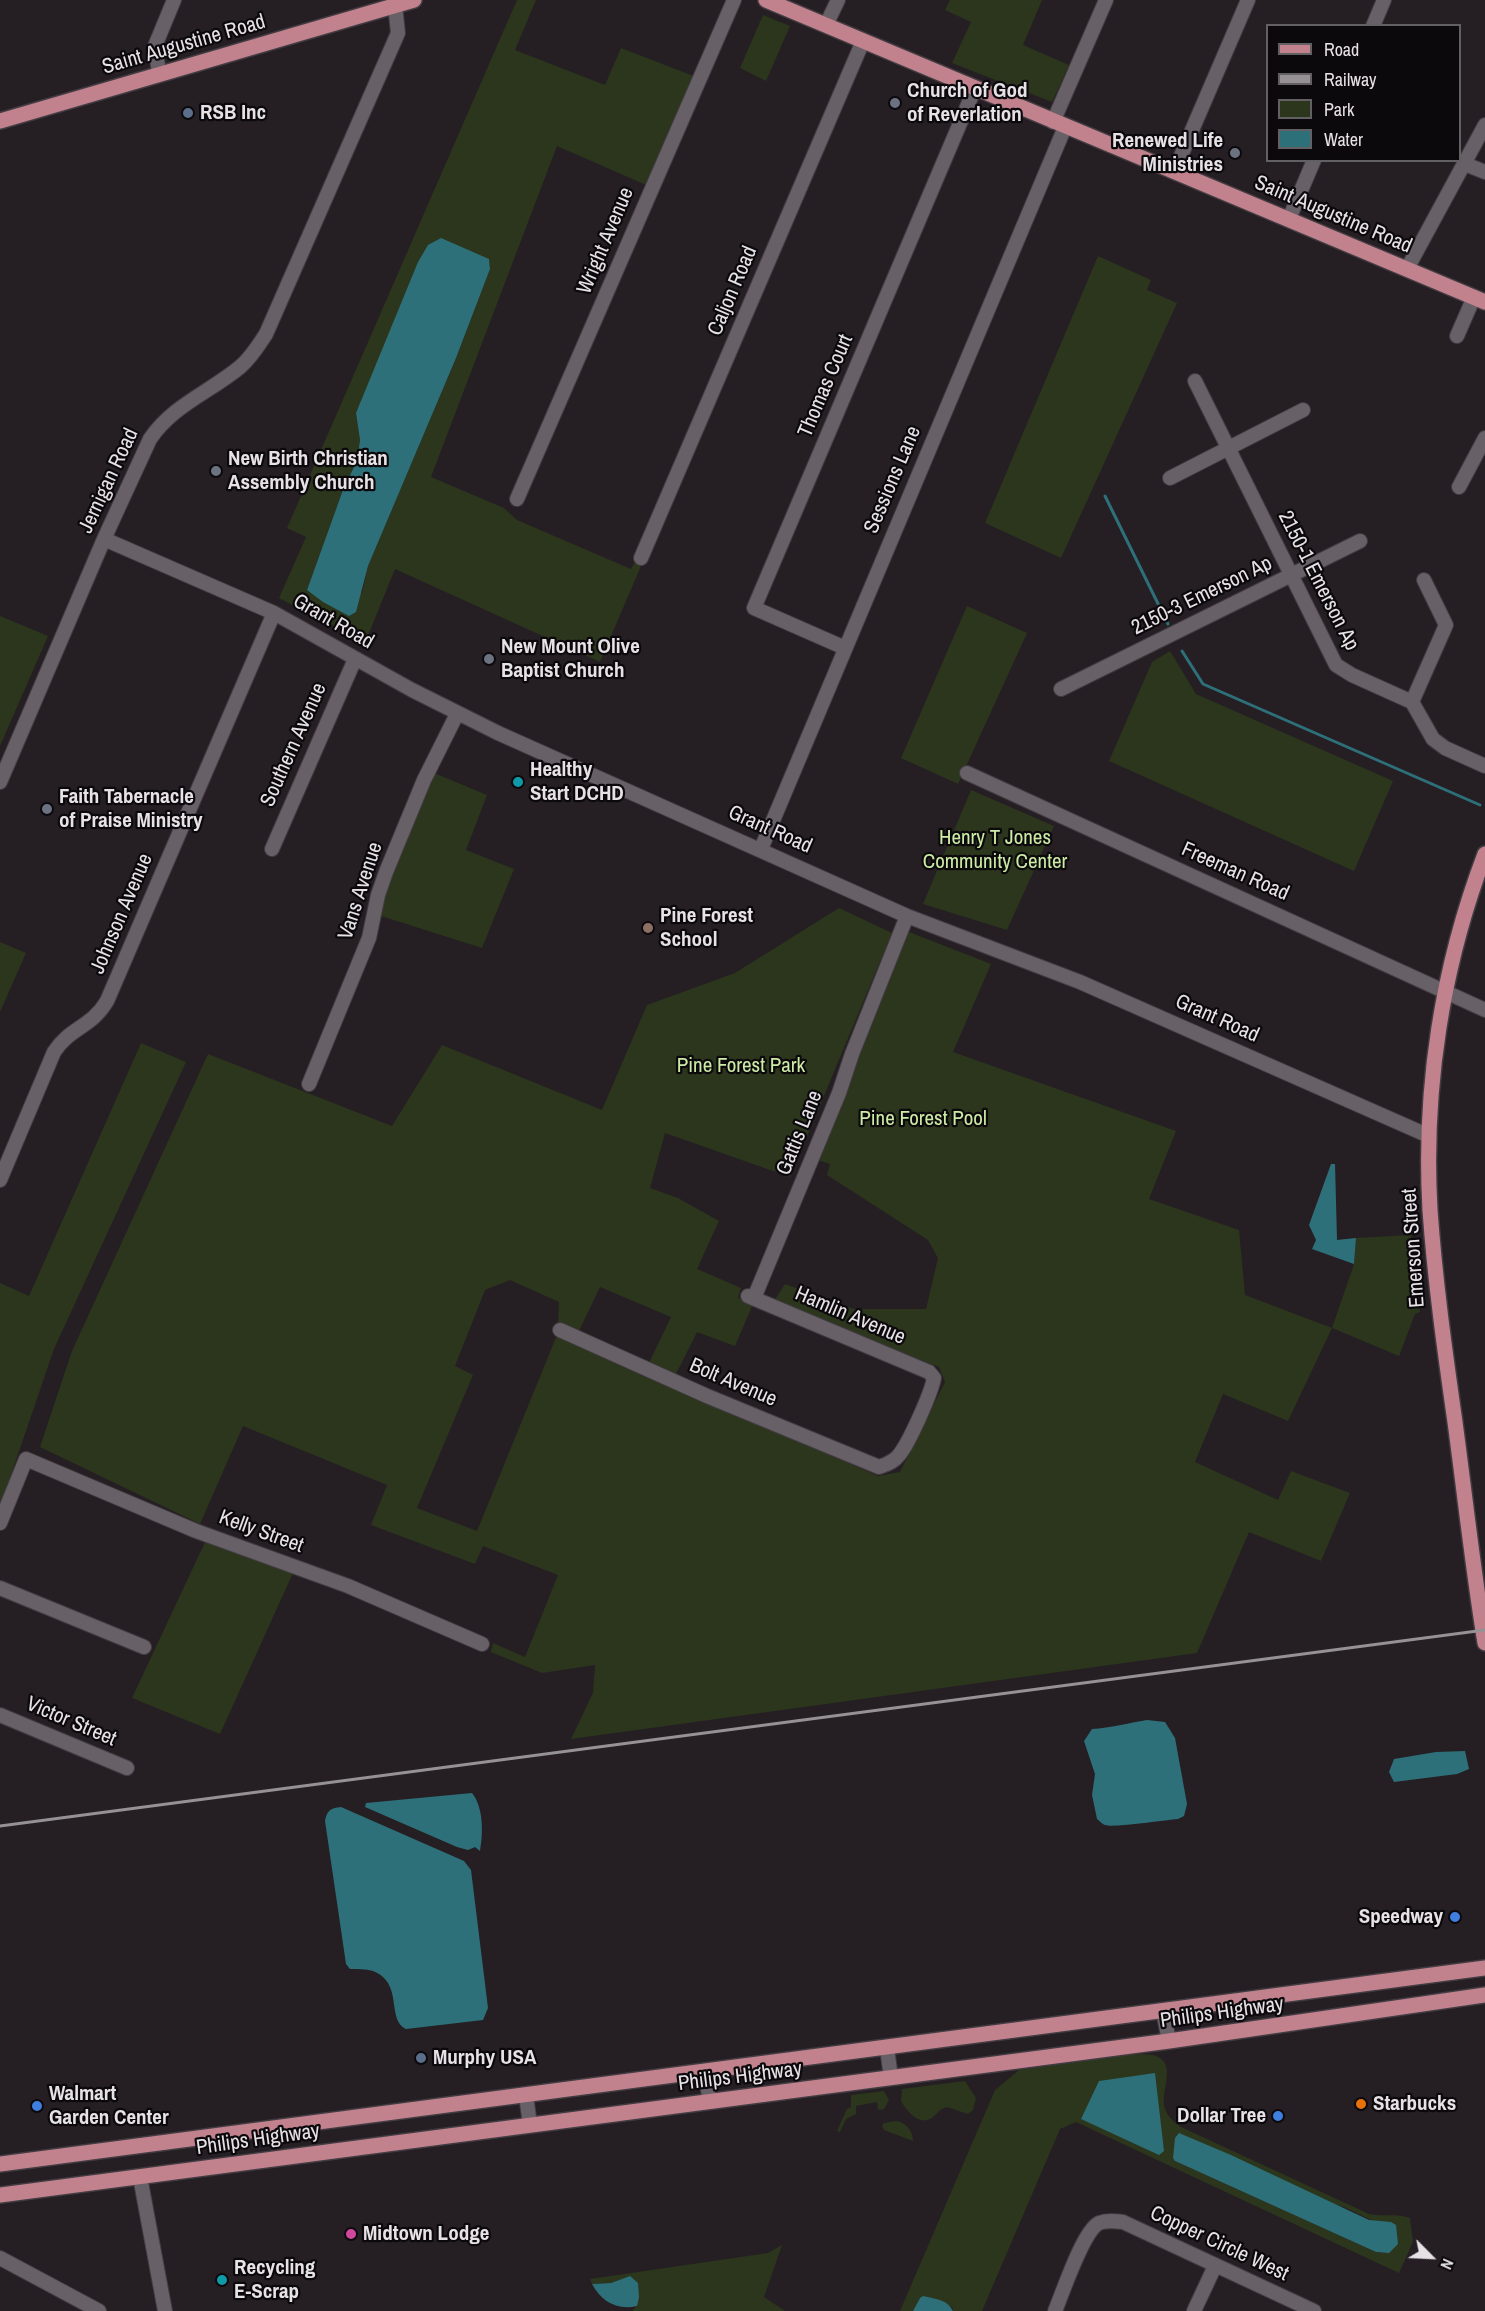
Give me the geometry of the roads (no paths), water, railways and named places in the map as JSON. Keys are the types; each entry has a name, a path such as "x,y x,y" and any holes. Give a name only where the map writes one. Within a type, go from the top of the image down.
{"main road":[{"name":"Saint Augustine Road","path":"0,121 414,0"},
{"name":"Saint Augustine Road","path":"766,0 1480,300"},
{"name":"Emerson Street","path":"1485,854 1465,915 1445,991 1435,1060 1429,1136 1430,1209 1439,1310 1485,1643"},
{"name":"Philips Highway","path":"0,2164 1485,1968"},
{"name":"Philips Highway","path":"0,2195 1169,2041 1485,1995"},
{"path":"1460,1999 1485,2004"}],"street":[{"path":"159,74 155,46 174,0"},
{"name":"Wright Avenue","path":"517,499 734,0"},
{"path":"826,25 838,0"},
{"name":"Sessions Lane","path":"761,849 1059,124 1106,0"},
{"path":"1174,172 1248,0"},
{"path":"1374,24 1384,0"},
{"name":"Jernigan Road","path":"0,782 141,454 158,426 173,412 242,366 266,334 398,33 395,5"},
{"name":"Caljon Road","path":"641,558 863,41"},
{"name":"Thomas Court","path":"845,648 754,608 975,88"},
{"path":"1407,269 1466,164 1485,125"},
{"path":"1288,219 1313,162"},
{"path":"1466,164 1485,172"},
{"path":"1457,336 1480,300"},
{"name":"2150-1 Emerson Ap","path":"1195,381 1340,669 1412,702"},
{"path":"1170,478 1303,410"},
{"path":"1459,487 1485,438"},
{"name":"Grant Road","path":"104,539 274,613 457,714 907,916 1080,982 1429,1136"},
{"name":"2150-3 Emerson Ap","path":"1061,689 1360,541"},
{"path":"1424,580 1446,625 1412,702 1433,739 1445,748 1485,766"},
{"name":"Johnson Avenue","path":"0,1180 54,1052 67,1035 88,1024 99,1015 108,1000 274,613"},
{"name":"Southern Avenue","path":"272,849 355,659"},
{"name":"Vans Avenue","path":"309,1084 369,938 378,895 386,872 424,780 457,714"},
{"name":"Freeman Road","path":"967,773 1485,1010"},
{"name":"Gattis Lane","path":"751,1297 839,1092 907,916"},
{"name":"Hamlin Avenue","path":"751,1297 929,1372 934,1378 932,1391 900,1455 891,1463"},
{"name":"Bolt Avenue","path":"560,1330 707,1396 879,1467 891,1463"},
{"name":"Kelly Street","path":"0,1523 26,1459 196,1531 348,1586 482,1644"},
{"path":"0,1587 144,1647"},
{"name":"Victor Street","path":"0,1715 127,1768"},
{"path":"1163,2011 1169,2041"},
{"path":"886,2048 891,2078"},
{"path":"705,2072 710,2102"},
{"path":"526,2095 530,2125"},
{"path":"140,2176 165,2311"},
{"name":"Copper Circle West","path":"1055,2311 1087,2235 1093,2228 1106,2221 1123,2222 1314,2311"},
{"path":"0,2258 99,2311"},
{"path":"1194,2311 1215,2266"}],"water":[{"path":"441,238 489,259 490,269 456,358 368,566 356,612 349,616 307,590 344,487 357,461 360,440 356,413 418,262 428,245"},
{"path":"1331,1164 1335,1164 1337,1240 1356,1238 1354,1264 1312,1249 1316,1240 1309,1225"},
{"path":"1147,1720 1165,1722 1175,1738 1187,1804 1184,1816 1178,1819 1140,1824 1105,1825 1097,1819 1092,1795 1095,1774 1084,1741 1092,1729"},
{"path":"1465,1751 1469,1769 1457,1774 1394,1782 1389,1772 1394,1759 1436,1752"},
{"path":"472,1793 481,1813 480,1851 475,1847 468,1850 457,1847 365,1807 366,1803"},
{"path":"341,1807 464,1861 471,1870 488,2008 483,2020 406,2029 400,2024 392,1992 382,1977 370,1970 350,1969 346,1964 325,1821 330,1810"},
{"path":"1155,2073 1164,2151 1159,2155 1081,2119 1099,2081"},
{"path":"1179,2133 1369,2220 1391,2222 1396,2225 1398,2244 1389,2253 1376,2252 1175,2161 1173,2158 1175,2138"},
{"path":"630,2276 638,2283 637,2306 616,2306 605,2300 592,2284 611,2283"},
{"path":"923,2296 944,2302 953,2311 913,2311"}],"waterway":[{"path":"1105,496 1168,624"},
{"path":"1182,651 1203,684 1480,805"}],"railway":[{"path":"0,1826 1485,1630"}],"place":[{"name":"Church of God of Reverlation","path":"895,103"},
{"name":"RSB Inc","path":"188,113"},
{"name":"Renewed Life Ministries","path":"1235,153"},
{"name":"New Birth Christian Assembly Church","path":"216,471"},
{"name":"New Mount Olive Baptist Church","path":"489,659"},
{"name":"Healthy Start DCHD","path":"518,782"},
{"name":"Faith Tabernacle of Praise Ministry","path":"47,809"},
{"name":"Pine Forest School","path":"648,928"},
{"name":"Speedway","path":"1455,1917"},
{"name":"Murphy USA","path":"421,2058"},
{"name":"Starbucks","path":"1361,2104"},
{"name":"Walmart Garden Center","path":"37,2106"},
{"name":"Dollar Tree","path":"1278,2116"},
{"name":"Midtown Lodge","path":"351,2234"},
{"name":"Recycling E-Scrap","path":"222,2280"}],"park label":[{"name":"Henry T Jones Community Center","path":"995,850"},
{"name":"Pine Forest Park","path":"741,1066"},
{"name":"Pine Forest Pool","path":"923,1119"}]}
